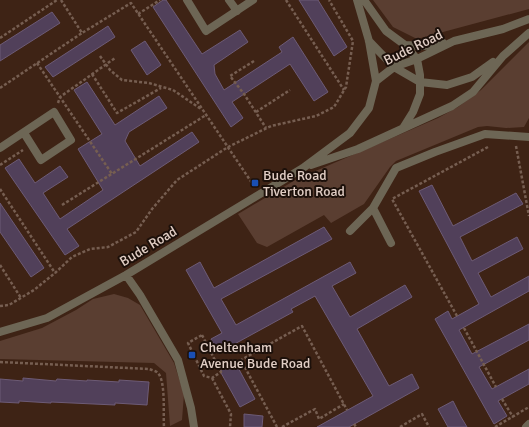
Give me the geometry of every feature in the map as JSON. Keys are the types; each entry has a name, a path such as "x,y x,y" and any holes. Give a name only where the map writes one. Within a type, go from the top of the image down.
{"street":[{"path":"186,0 206,31 253,0"},
{"path":"229,0 237,11"},
{"path":"356,0 369,41 376,81"},
{"path":"364,0 386,31 405,46 417,59 420,94 413,112 403,128"},
{"name":"Bude Road","path":"0,332 47,318 126,275 303,168 350,133 368,108 376,81 394,67 417,59 454,41 502,29 529,19"},
{"name":"Bude Road","path":"303,168 358,149 452,106 473,92 502,56 529,34"},
{"path":"369,41 394,67 420,82 447,85 472,77 502,56"},
{"path":"405,46 424,46 454,41"},
{"path":"0,148 54,112 71,140 41,160 24,133"},
{"path":"350,231 373,208 396,168 485,134 529,137"},
{"path":"373,208 391,243"},
{"path":"126,275 140,295 178,360 191,408 194,427"},
{"path":"526,427 529,424"}],"path":[{"path":"0,38 57,0"},
{"path":"62,0 82,33"},
{"path":"138,14 160,0"},
{"path":"286,0 344,90"},
{"path":"0,306 9,305 34,290 72,257 90,249 108,247 136,232 152,209 177,180 228,147 266,128 316,116 334,107 346,87 353,41 329,0"},
{"path":"0,87 131,2 259,194"},
{"path":"100,56 110,70 122,80 149,83 173,90 203,111"},
{"path":"54,112 60,97 115,58"},
{"path":"254,61 230,76 244,94 266,128"},
{"path":"37,63 112,174"},
{"path":"92,74 117,113 162,87"},
{"path":"256,112 290,90"},
{"path":"62,205 206,115"},
{"path":"0,165 31,145"},
{"path":"515,145 529,216"},
{"path":"457,316 392,199 490,146"},
{"path":"0,189 55,273"},
{"path":"0,265 21,298"},
{"path":"277,427 241,360 302,326 347,410"},
{"path":"464,328 496,387"},
{"path":"212,378 221,372 202,335 188,343 204,376 212,378 231,414 230,427"},
{"path":"0,362 149,368 157,372 161,379 163,390 164,427"},
{"path":"502,399 513,417"},
{"path":"282,427 314,409 319,418 344,404"},
{"path":"494,427 529,407"},
{"path":"400,427 422,414 429,427"}],"shaded area":[{"path":"373,0 529,0 529,9 417,39 393,27"},
{"path":"529,42 529,118 524,127 478,127 396,161 390,167 364,204 331,223 324,215 267,247 257,243 238,214 297,179 438,118 458,107 481,90"},
{"path":"114,294 128,298 140,305 174,363 184,394 182,420 170,426 166,373 154,363 0,359 0,341 42,328 93,299"}],"building":[{"path":"163,0 166,0 202,54 240,30 248,42 214,65 215,74 224,90 282,52 279,47 293,37 328,92 314,101 290,64 232,102 243,118 231,127 153,7"},
{"path":"299,0 318,0 347,47 334,56"},
{"path":"52,12 60,23 0,61 0,45"},
{"path":"108,26 115,37 53,77 45,67"},
{"path":"145,41 161,65 147,75 131,50"},
{"path":"87,82 115,125 159,96 167,108 129,132 125,141 140,166 192,132 199,142 67,229 79,246 65,255 5,168 19,159 35,183 60,166 68,177 43,193 60,219 103,190 78,149 102,134 74,90"},
{"path":"432,185 453,226 516,193 523,204 460,237 472,261 517,237 523,249 478,273 491,297 529,276 529,291 459,330 472,354 529,324 529,340 479,367 492,389 529,369 529,384 498,401 507,416 494,424 435,319 448,311 452,319 479,304 419,191"},
{"path":"0,203 44,268 31,277 0,232"},
{"path":"324,227 332,239 221,299 236,325 350,262 356,273 332,286 350,317 405,285 412,297 357,329 389,386 412,374 419,388 349,427 317,427 373,396 315,296 291,309 293,312 218,353 211,339 222,333 186,270 200,262 214,288"},
{"path":"235,362 255,399 240,407 220,371"},
{"path":"23,378 56,381 57,379 149,382 147,405 19,401 19,403 0,402 0,379 23,381"},
{"path":"453,401 467,427 448,427 438,409"},
{"path":"244,414 263,416 262,427 244,427"}],"place":[{"name":"Bude Road Tiverton Road","path":"255,183"},
{"name":"Cheltenham Avenue Bude Road","path":"192,355"}]}
